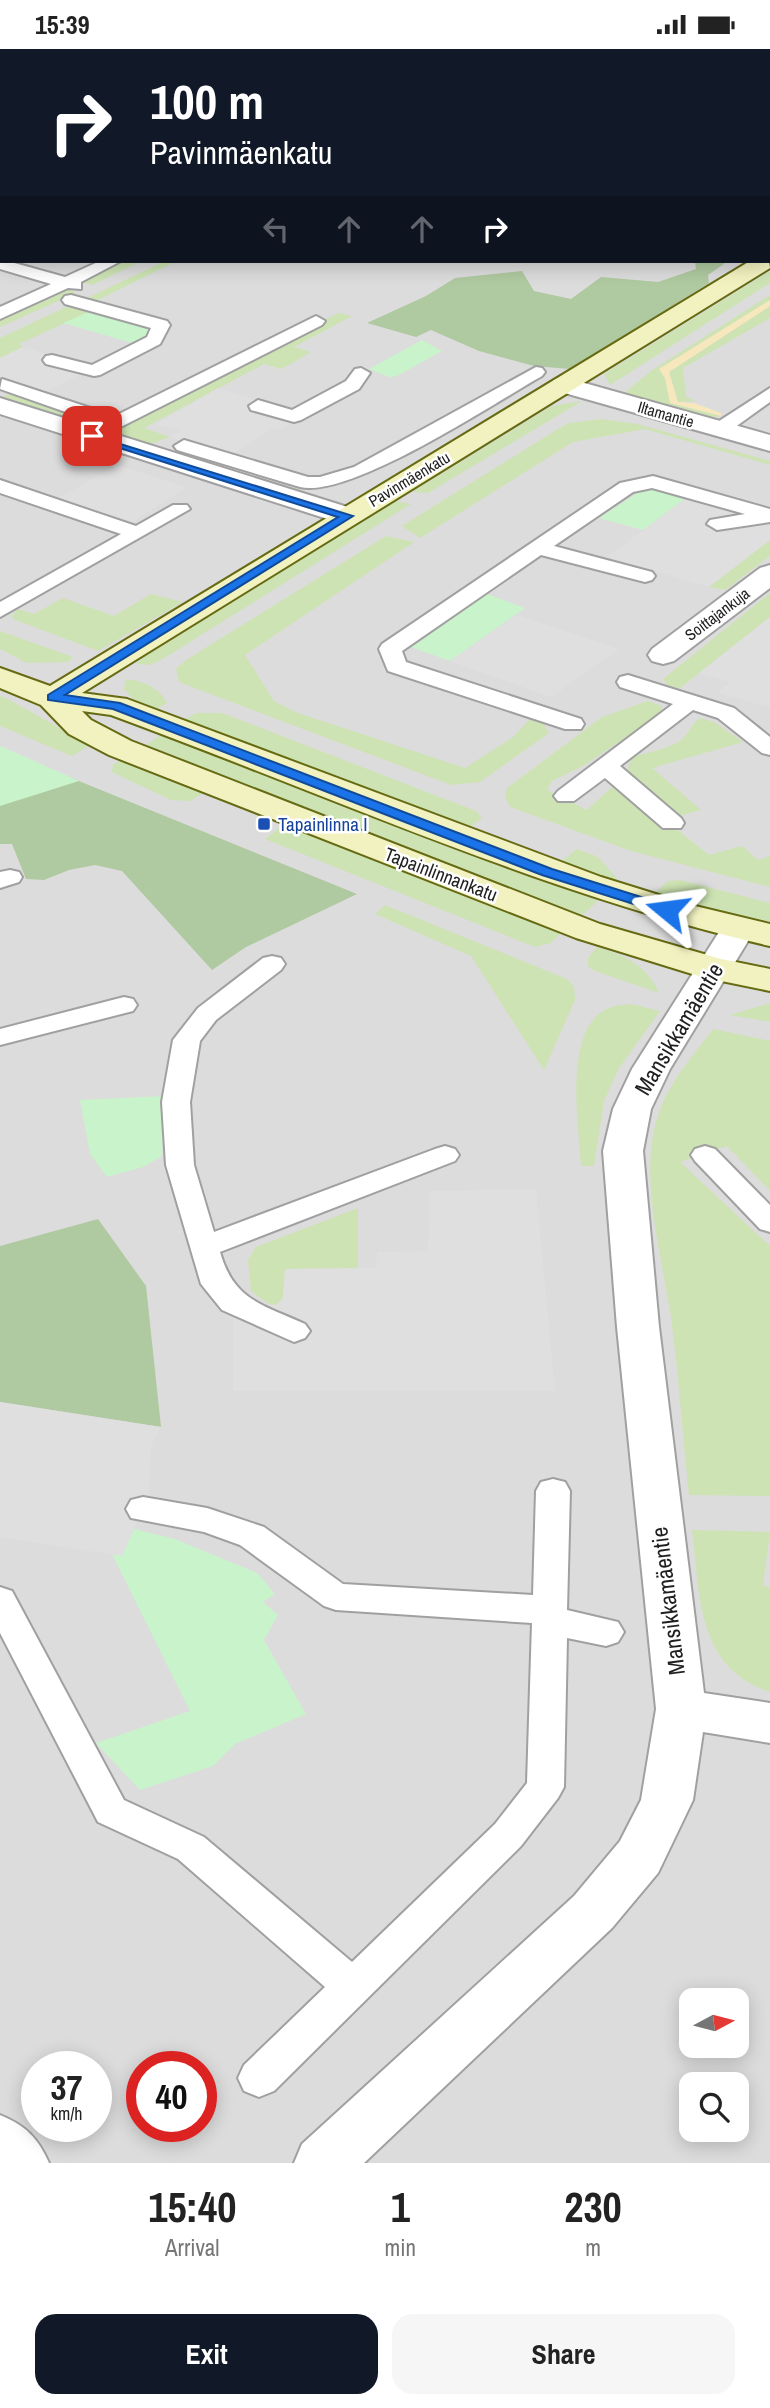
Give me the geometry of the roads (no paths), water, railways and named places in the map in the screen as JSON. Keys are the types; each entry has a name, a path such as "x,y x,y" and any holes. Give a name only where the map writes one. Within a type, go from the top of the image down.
{"street":[{"name":"Pavinmäenkatu","path":"52,698 761,263"},
{"name":"Iltamantie","path":"563,385 770,443"},
{"path":"1,395 92,436 348,516"},
{"name":"Soittajankuja","path":"663,655 770,574"},
{"name":"Tapainlinnankatu","path":"0,677 52,698 116,706 547,872 624,898 754,931"},
{"name":"Tapainlinnankatu","path":"52,698 80,727 120,748 588,931 715,969 770,980"},
{"name":"Mansikkamäentie","path":"323,2163 593,1912 639,1857 667,1800 681,1709 638,1327 623,1151 632,1109 651,1069 715,969 754,931"},
{"path":"681,1709 770,1723"},
{"path":"0,2142 20,2163"}],"lane":[{"path":"0,314 69,291 110,263"},
{"path":"0,264 161,325 154,340 94,371 52,360"},
{"path":"69,291 92,290"},
{"path":"92,436 316,321"},
{"path":"184,446 307,483 321,483 361,471 536,372"},
{"path":"258,406 294,416 353,385 361,373"},
{"path":"720,429 770,394"},
{"path":"1,395 116,423"},
{"path":"573,724 397,666 390,649 627,487 653,482 769,514"},
{"path":"0,486 137,533"},
{"path":"6,602 180,509"},
{"path":"717,524 761,520 769,514"},
{"path":"538,548 645,576"},
{"path":"483,694 503,680"},
{"path":"628,682 736,713 770,729"},
{"path":"566,796 691,701"},
{"path":"736,713 770,748"},
{"path":"605,767 672,823"},
{"path":"272,964 207,1014 187,1040 176,1103 180,1164 212,1277 233,1303 294,1331"},
{"path":"0,1037 124,1005"},
{"path":"203,1247 445,1155"},
{"path":"705,1155 770,1222"},
{"path":"259,2078 508,1835 545,1787 553,1491"},
{"path":"143,1509 207,1520 252,1536 336,1597 537,1609 562,1624 606,1632"},
{"path":"0,1600 111,1811 191,1848 353,1987"}],"place":[{"name":"Tapainlinna I","path":"264,824"}]}
